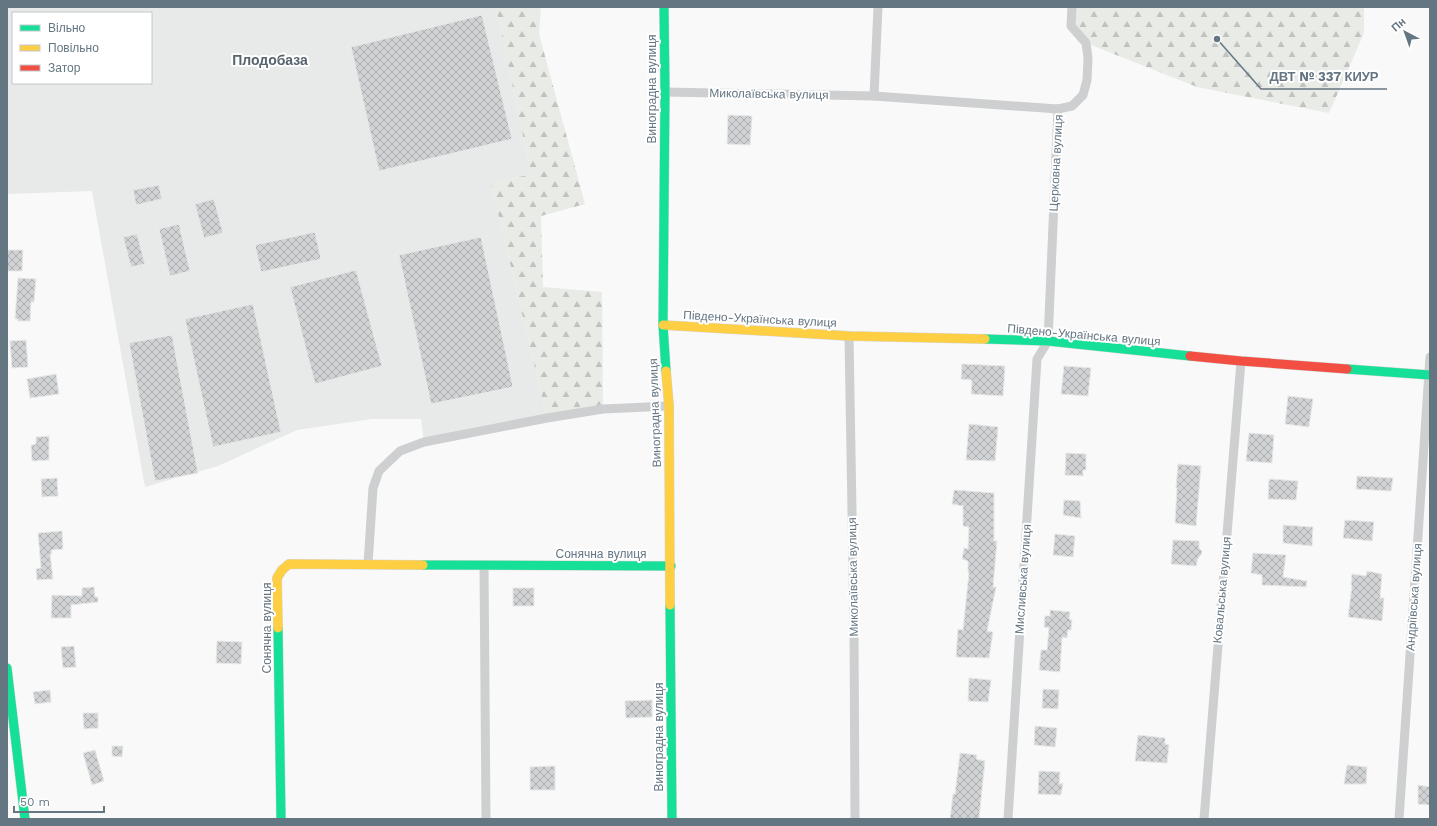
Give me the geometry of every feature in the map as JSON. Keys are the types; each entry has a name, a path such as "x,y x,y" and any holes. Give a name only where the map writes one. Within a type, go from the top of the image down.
{"street":[{"name":"Виноградна вулиця","path":"664,7 665,92 663,325 669,406 672,819"},
{"path":"874,96 878,7"},
{"name":"Церковна вулиця","path":"1048,341 1058,109 1072,106 1083,95 1087,80 1088,58 1086,43 1071,26 1072,7"},
{"name":"Миколаївська вулиця","path":"665,92 874,96 1058,109"},
{"name":"Південо-Українська вулиця","path":"663,325 849,336 1048,341 1241,361 1429,375"},
{"name":"Миколаївська вулиця","path":"849,336 854,628 855,819"},
{"name":"Мисливська вулиця","path":"1008,819 1037,359 1048,341"},
{"name":"Андріївська вулиця","path":"1399,819 1430,357"},
{"name":"Ковальська вулиця","path":"1204,819 1241,361"},
{"path":"368,564 373,488 379,471 400,451 424,442 596,410 669,406"},
{"name":"Сонячна вулиця","path":"281,819 277,578 282,570 289,564 671,566"},
{"path":"484,566 486,819"},
{"path":"7,668 25,819"}],"shaded area":[{"path":"7,7 496,7 531,174 491,184 547,418 424,442 421,419 372,419 297,430 218,466 145,487 92,191 7,194"}],"green space":[{"path":"496,7 541,7 539,34 585,204 541,216 543,287 602,292 603,409 547,418 491,184 531,174"},
{"path":"1072,7 1364,7 1364,33 1329,113 1197,87 1086,43 1071,26"}],"building":[{"path":"482,15 512,139 379,171 351,47"},
{"path":"728,115 752,116 750,145 727,144"},
{"path":"159,185 162,199 136,205 133,190"},
{"path":"214,199 223,233 204,238 195,204"},
{"path":"179,224 190,271 170,276 159,229"},
{"path":"315,232 321,259 261,272 255,245"},
{"path":"137,234 145,264 131,267 123,237"},
{"path":"481,237 513,387 431,404 399,255"},
{"path":"7,250 23,250 22,271 7,271"},
{"path":"356,270 382,366 315,384 290,287"},
{"path":"18,278 36,279 34,302 31,302 30,321 18,321 18,319 15,319"},
{"path":"253,304 281,432 213,447 185,319"},
{"path":"172,335 198,473 155,481 129,343"},
{"path":"26,340 28,367 12,368 10,341"},
{"path":"962,364 1005,366 1003,396 971,394 972,380 961,379"},
{"path":"1064,366 1091,368 1088,396 1061,394"},
{"path":"56,374 59,394 30,398 27,379"},
{"path":"1288,396 1313,399 1309,427 1285,424"},
{"path":"969,424 998,427 995,461 966,460"},
{"path":"1249,433 1274,435 1272,463 1246,461"},
{"path":"49,436 49,460 32,461 31,445 36,444 36,437"},
{"path":"1066,453 1086,454 1086,470 1083,470 1083,476 1065,475"},
{"path":"1178,464 1201,466 1196,526 1175,523"},
{"path":"1357,476 1393,478 1391,491 1356,489"},
{"path":"57,478 58,496 42,497 41,479"},
{"path":"1269,479 1298,481 1296,500 1268,499"},
{"path":"954,490 994,493 994,541 997,541 993,587 996,587 987,631 993,632 989,658 956,657 958,629 963,630 969,573 968,561 962,559 964,548 968,549 969,527 963,526 963,506 952,504"},
{"path":"1064,500 1080,501 1081,518 1063,515"},
{"path":"1345,520 1374,522 1372,541 1343,538"},
{"path":"1283,525 1313,527 1312,546 1283,543"},
{"path":"62,531 63,549 51,550 52,554 50,554 53,579 37,580 36,569 41,568 38,533"},
{"path":"1055,534 1075,536 1073,557 1053,555"},
{"path":"1173,540 1199,541 1199,548 1202,551 1196,566 1171,564"},
{"path":"1253,553 1286,555 1283,577 1307,581 1306,587 1262,585 1262,575 1251,573"},
{"path":"1367,571 1382,574 1380,598 1384,598 1382,621 1348,617 1352,574 1366,576"},
{"path":"94,587 95,597 98,597 98,602 71,605 71,618 51,618 52,595 82,596 82,588"},
{"path":"513,588 534,588 534,606 513,606"},
{"path":"1050,610 1070,612 1069,619 1072,620 1071,630 1068,630 1067,638 1062,637 1060,672 1039,670 1041,650 1047,650 1049,628 1044,627 1045,616 1050,616"},
{"path":"217,641 242,642 241,664 216,663"},
{"path":"74,646 76,667 63,668 61,647"},
{"path":"969,678 991,680 988,702 968,701"},
{"path":"1043,689 1059,690 1058,709 1042,708"},
{"path":"50,690 51,702 35,704 33,692"},
{"path":"652,700 652,717 626,718 625,701"},
{"path":"83,713 98,713 98,728 84,729"},
{"path":"1035,726 1057,728 1055,747 1034,745"},
{"path":"1138,735 1165,738 1165,744 1169,745 1167,763 1135,761"},
{"path":"112,746 123,746 122,757 112,756"},
{"path":"95,750 104,781 92,785 83,753"},
{"path":"960,753 977,755 976,759 985,761 979,819 950,819"},
{"path":"1347,765 1367,767 1366,784 1344,784"},
{"path":"555,766 555,790 530,790 530,767"},
{"path":"1039,771 1060,772 1059,784 1063,783 1061,795 1038,794"},
{"path":"1418,785 1430,787 1430,805 1418,804"}],"traffic: fast":[{"path":"664,7 665,92 663,325 666,371"},
{"path":"985,339 1048,341 1190,356"},
{"path":"1347,369 1430,375"},
{"path":"423,565 671,566"},
{"path":"670,605 672,819"},
{"path":"278,628 281,819"},
{"path":"7,668 25,819"}],"traffic: slow":[{"path":"663,325 849,336 985,339"},
{"path":"666,371 669,406 670,605"},
{"path":"278,628 277,578 282,570 289,564 423,565"}],"traffic: jam":[{"path":"1190,356 1347,369"}],"place":[{"name":"ДВТ № 337 КИУР","path":"1217,39"}],"district":[{"name":"Плодобаза","path":"270,60"}]}
